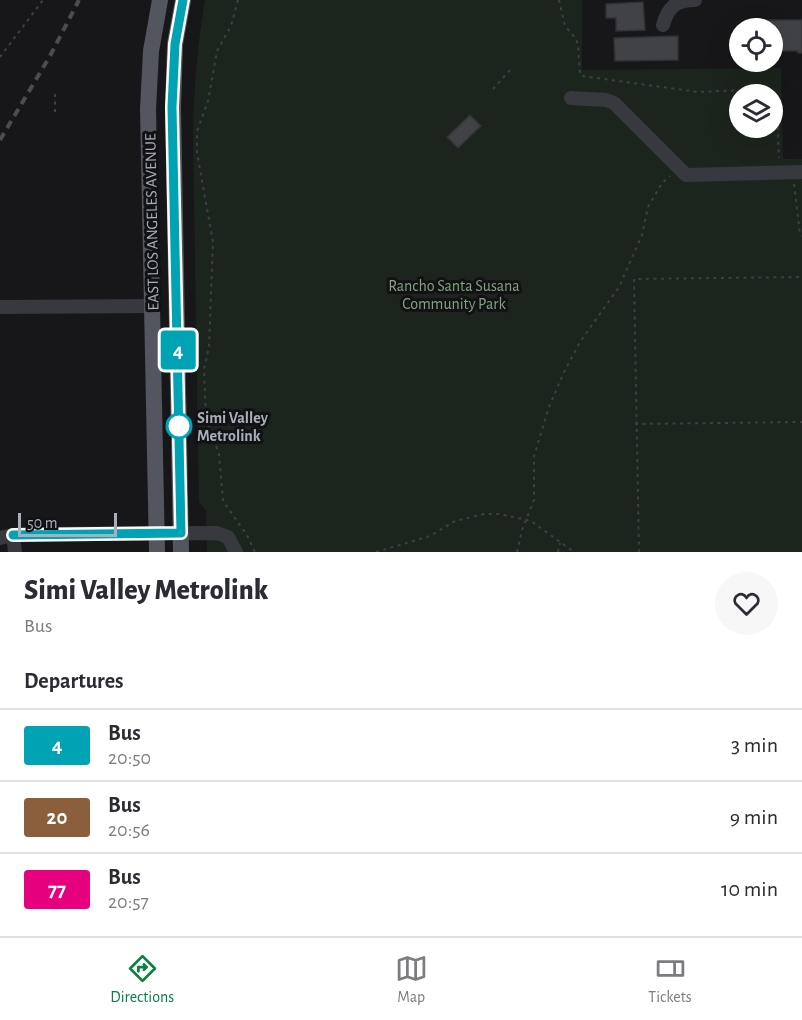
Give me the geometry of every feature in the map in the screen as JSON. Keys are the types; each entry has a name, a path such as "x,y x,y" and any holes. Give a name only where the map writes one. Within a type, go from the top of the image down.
{"main road":[{"name":"EAST LOS ANGELES AVENUE","path":"157,552 148,109 151,51 160,0"},
{"name":"EAST LOS ANGELES AVENUE","path":"181,552 172,107 175,44 183,0"}],"street":[{"path":"663,25 666,14 672,6 684,0 694,0"},
{"path":"571,98 606,99 614,103 686,175 792,169"},
{"path":"0,307 153,306"},
{"path":"15,552 7,536 217,533 228,537 236,552"}],"path":[{"path":"0,57 43,0"},
{"path":"238,0 231,26 216,51 208,101 197,131 197,153 213,242 209,346 204,369 206,419 219,454 223,501 255,552"},
{"path":"559,0 565,26 578,45 580,75 698,92 729,91"},
{"path":"493,89 510,70"},
{"path":"55,91 55,112"},
{"path":"778,138 779,159 792,169 795,203 802,236"},
{"path":"517,552 522,530 534,500 534,456 549,407 580,342 619,287 642,235 648,207 662,183 678,167"},
{"path":"639,552 634,279 802,277"},
{"path":"635,424 802,422"},
{"path":"376,552 430,536 455,521 484,514 500,514 526,519 574,552"},
{"path":"558,552 560,543"}],"green space":[{"name":"Rancho Santa Susana Community Park","path":"205,0 582,0 582,70 729,69 729,72 781,72 781,84 729,84 729,138 783,138 783,159 802,159 802,552 207,552 206,511 199,502 193,134 196,67"}],"building":[{"path":"643,2 645,30 616,31 616,18 606,18 606,4"},
{"path":"783,20 802,20 802,53 783,51"},
{"path":"678,36 678,60 615,61 614,38"},
{"path":"470,115 481,126 458,148 447,137"}],"railway":[{"path":"0,140 50,56 79,0"}],"bus line":[{"name":"4","path":"13,535 181,533 172,107 175,44 183,0"}],"place":[{"name":"Simi Valley Metrolink","path":"179,426"}]}
